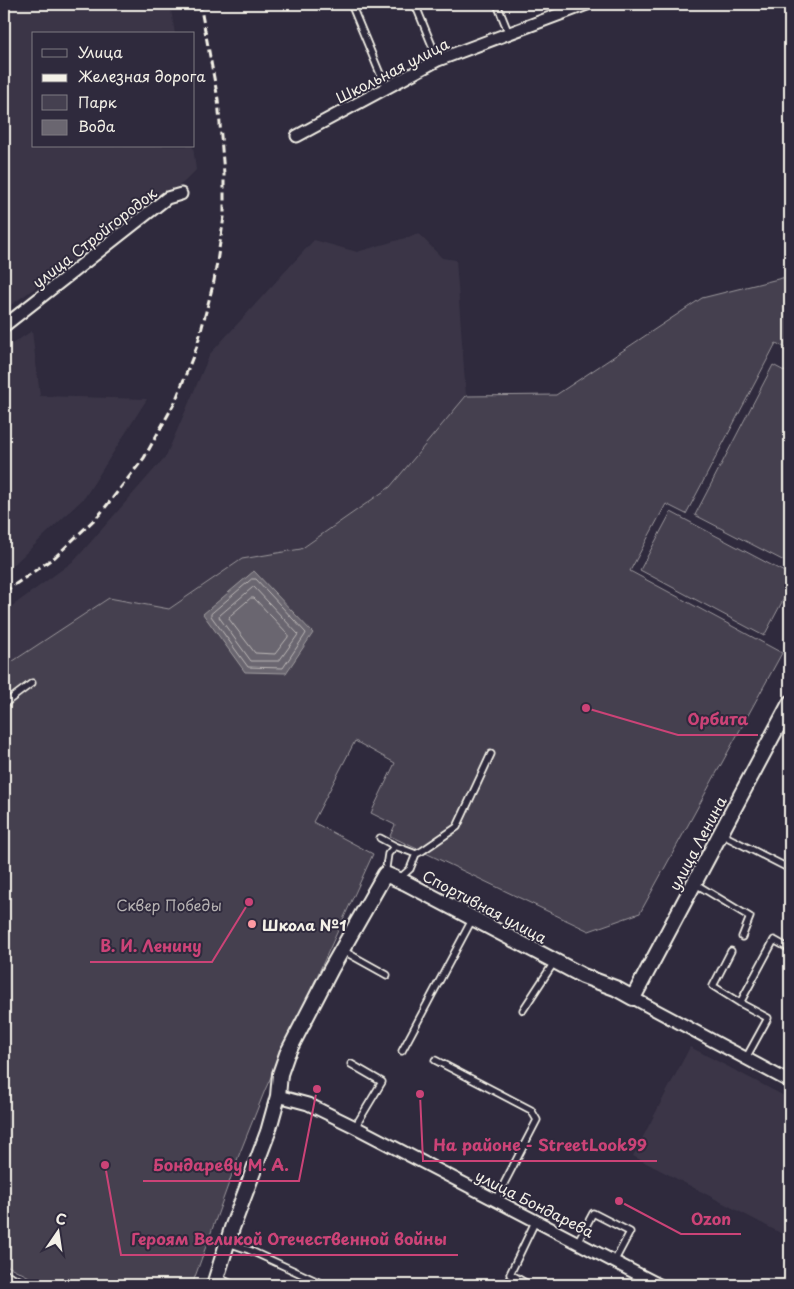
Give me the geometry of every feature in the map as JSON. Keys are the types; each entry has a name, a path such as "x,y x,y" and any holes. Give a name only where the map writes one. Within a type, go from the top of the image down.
{"street":[{"name":"Школьная улица","path":"297,136 438,60 587,4"},
{"name":"улица Стройгородок","path":"4,326 167,198 181,194"},
{"name":"улица Ленина","path":"633,998 790,703"},
{"name":"Спортивная улица","path":"384,874 583,976 615,988 790,1082"},
{"path":"216,1281 232,1228 268,1132 278,1096 280,1074 287,1054 384,874"},
{"name":"улица Бондарева","path":"278,1096 308,1104 355,1127 535,1222 660,1285"}],"lane":[{"path":"351,4 386,88"},
{"path":"414,4 438,60"},
{"path":"497,4 509,34"},
{"path":"4,704 32,683"},
{"path":"398,880 410,869 416,854 457,827 491,754"},
{"path":"721,834 790,869"},
{"path":"380,838 416,854"},
{"path":"384,874 388,854 395,846"},
{"path":"694,883 750,917 742,937"},
{"path":"402,1052 473,918"},
{"path":"740,1003 774,940 790,949"},
{"path":"342,950 387,975"},
{"path":"731,951 713,986 768,1018 746,1058"},
{"path":"523,1010 555,961"},
{"path":"435,1060 531,1110 537,1120 495,1201"},
{"path":"350,1064 382,1082 355,1127"},
{"path":"577,1243 593,1213 630,1232 614,1262"},
{"path":"529,1285 510,1274 535,1222"},
{"path":"228,1243 249,1250 325,1285"},
{"path":"4,1272 30,1285"},
{"path":"216,1281 234,1285"}],"shaded area":[{"path":"4,4 170,4 175,32 32,32 32,148 193,148 196,170 184,182 4,310"},
{"path":"419,234 442,258 456,260 466,396 390,487 301,549 242,559 169,609 109,598 4,667 4,612 75,560 166,456 210,354 314,240 357,252"},
{"path":"32,331 40,396 147,399 85,497 4,572 4,349"},
{"path":"690,1047 790,1099 790,1238 633,1156"}],"green space":[{"name":"Сквер Победы","path":"790,276 790,350 776,343 686,514 666,504 630,571 782,653 640,913 589,931 390,836 395,825 371,813 395,763 355,741 313,822 373,854 265,1090 239,1155 192,1285 45,1285 4,1264 4,667 109,598 169,609 242,559 301,549 390,487 466,396 556,395 702,298"},
{"path":"773,365 790,374 790,564 695,515"},
{"path":"671,512 790,575 790,587 764,636 640,570"}],"water":[{"path":"254,571 313,633 286,673 245,672 203,614"}],"railway":[{"path":"4,592 55,557 100,514 144,458 175,402 197,346 214,281 224,217 224,174 218,99 200,4"}],"place":[{"name":"Орбита","path":"586,708"},
{"name":"В. И. Ленину","path":"249,902"},
{"name":"Школа №1","path":"252,924"},
{"name":"Бондареву М. А.","path":"317,1089"},
{"name":"На районе - StreetLook99","path":"420,1094"},
{"name":"Героям Великой Отечественной войны","path":"105,1165"},
{"name":"Ozon","path":"619,1201"}]}
